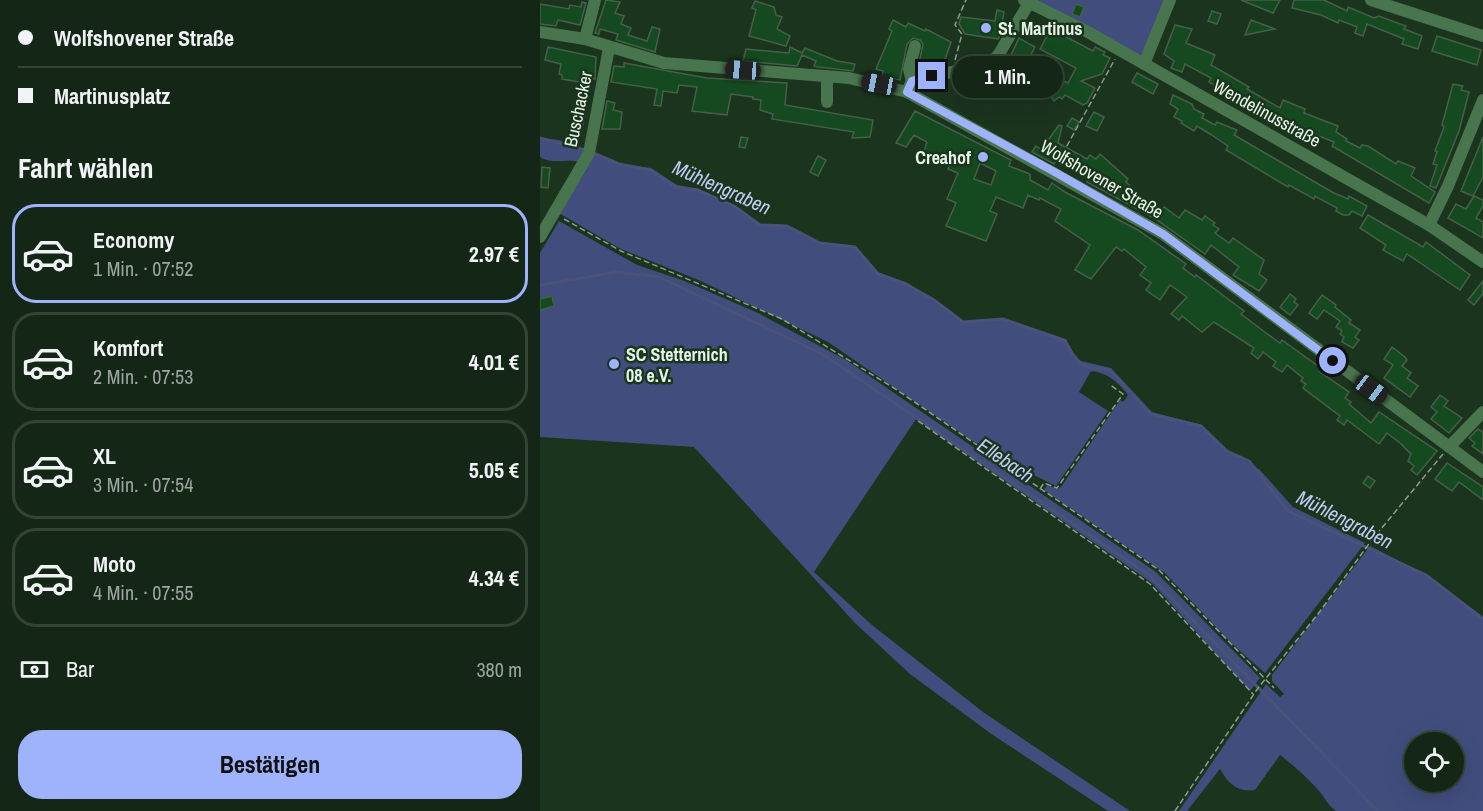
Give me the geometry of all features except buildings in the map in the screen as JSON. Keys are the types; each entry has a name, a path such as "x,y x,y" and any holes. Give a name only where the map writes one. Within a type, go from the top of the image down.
{"street":[{"path":"585,39 595,0"},
{"path":"1144,64 1170,0"},
{"path":"1371,0 1483,36"},
{"path":"915,46 909,69 909,86 952,72 991,63 1026,2"},
{"name":"Wendelinusstraße","path":"1026,2 1144,64 1429,225 1483,262"},
{"name":"Wolfshovener Straße","path":"540,33 585,39 664,63 827,76 909,86 1163,234 1483,472"},
{"name":"Buschacker","path":"540,237 589,151 609,48"},
{"path":"827,76 827,102"},
{"path":"1429,225 1478,125 1483,99"},
{"path":"1449,447 1483,412"}],"path":[{"path":"952,72 962,34 956,26 966,0"},
{"path":"1053,171 1119,51"},
{"path":"554,213 621,251 782,319 897,390 1159,570 1274,687"},
{"path":"1040,490 1044,483 1057,488 1123,394 1109,384"},
{"path":"918,420 1150,584 1253,695"},
{"path":"1175,811 1258,688 1318,615 1371,541 1449,447"}],"shaded area":[{"path":"1031,0 1164,0 1141,59"},
{"path":"540,138 559,140 586,151 580,162 545,159 540,157"},
{"path":"593,154 619,164 651,168 677,185 699,189 734,205 761,224 786,225 820,243 855,247 878,272 907,283 963,321 1003,318 1066,339 1077,360 1111,368 1152,412 1202,425 1223,447 1260,470 1293,507 1365,543 1265,673 1231,643 1165,573 1044,490 1047,485 1058,489 1061,487 1120,400 1123,402 1128,395 1112,379 1091,371 1079,392 1108,411 1056,486 1032,474 1028,479 828,342 701,281 621,249 557,212"},
{"path":"559,221 637,265 682,280 758,313 846,360 1156,572 1260,678 1250,691 1152,583 916,419 814,572 872,625 983,712 1130,811 1108,811 990,733 910,674 855,623 694,447 540,437 540,253"},
{"path":"1370,546 1427,575 1483,617 1483,811 1336,811 1312,783 1280,755 1255,790 1243,790 1234,786 1220,769 1187,811 1179,811 1266,684 1280,697 1284,694 1272,681 1272,675"}],"waterway":[{"name":"Mühlengraben","path":"540,138 585,150"},
{"name":"Mühlengraben","path":"591,152 619,164 651,170 675,187 698,190 734,206 760,225 787,226 820,243 855,247 878,274 906,284 934,300 963,322 1003,319 1065,341 1082,364 1110,370 1150,414 1201,426 1227,451 1249,461 1288,511 1426,575 1483,619"},
{"name":"Ellebach","path":"540,285 617,272 659,277 824,355 1150,576 1378,811"}],"place":[{"name":"St. Martinus","path":"986,28"},
{"name":"Creahof","path":"983,157"},
{"name":"SC Stetternich 08 e.V.","path":"614,364"}],"route":[{"path":"932,76 912,81 907,92 1163,234 1333,361"}]}
